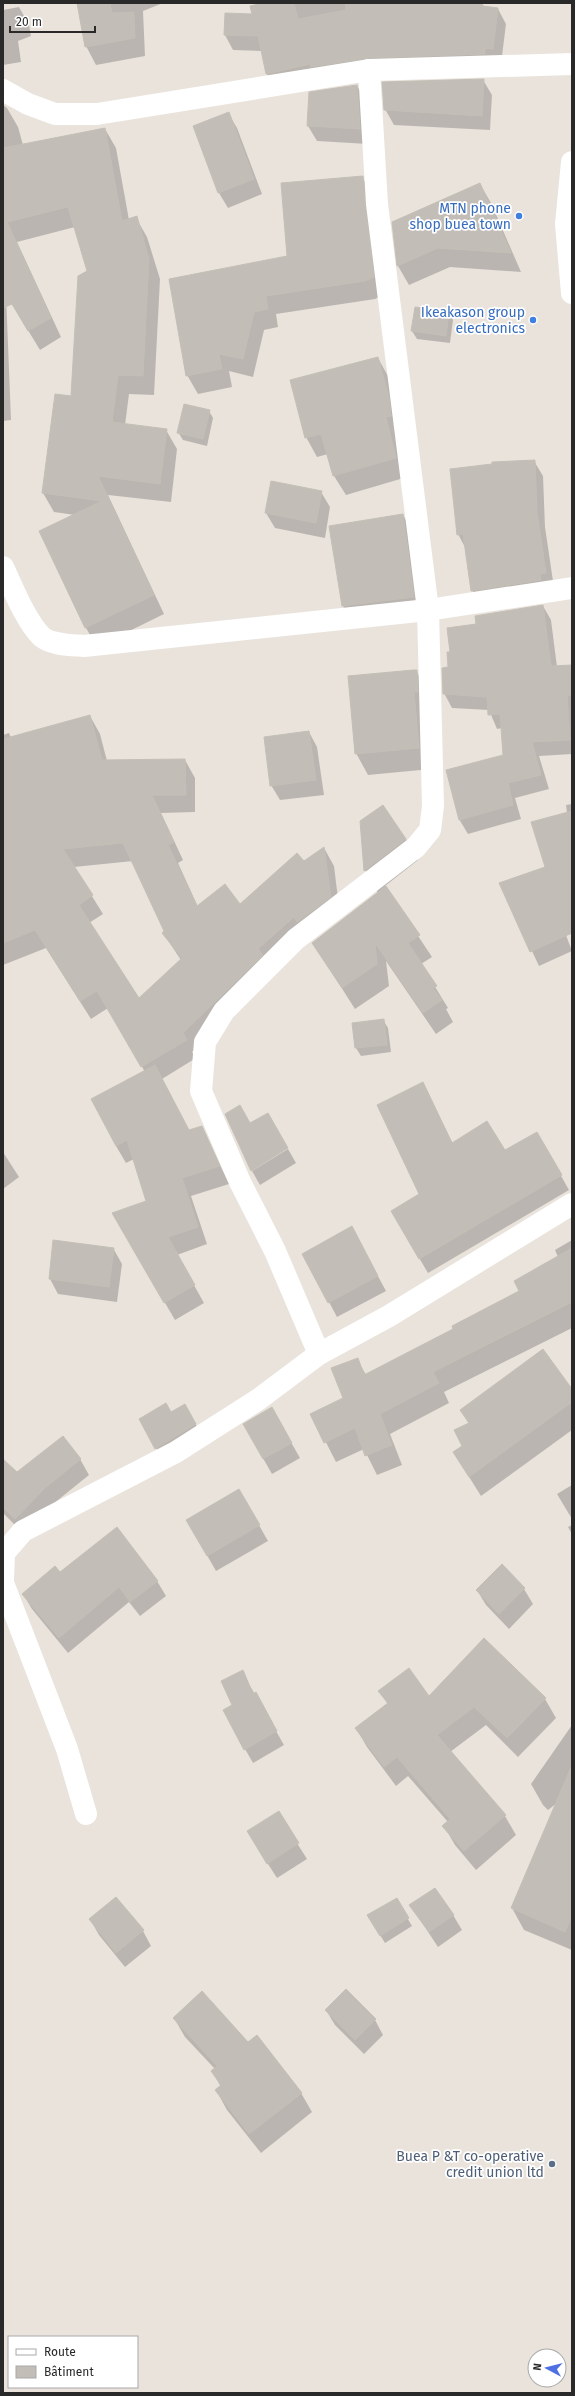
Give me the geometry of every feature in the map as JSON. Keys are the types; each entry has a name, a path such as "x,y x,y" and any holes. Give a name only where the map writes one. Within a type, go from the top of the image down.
{"street":[{"path":"3,90 28,104 55,114 97,114 369,70 572,64"},
{"path":"319,1354 275,1251 240,1182 201,1091 205,1042 224,1011 296,939 416,847 430,830 433,806 428,610 377,204 369,70"},
{"path":"572,162 569,223 572,293"},
{"path":"3,567 24,611 43,637 70,645 84,646 428,610 572,588"},
{"path":"3,1580 4,1553 23,1531 176,1452 259,1399 319,1354 389,1316 572,1204"},
{"path":"3,1583 67,1750 86,1814"}],"building":[{"path":"77,3 110,3 112,13 134,12 135,38 85,47"},
{"path":"263,3 294,3 298,19 346,10 345,3 482,3 483,6 498,8 493,49 485,48 485,54 369,58 310,67 311,64 266,74 258,36 224,35 225,13 252,14 250,6"},
{"path":"484,79 482,116 384,110 382,82"},
{"path":"357,85 360,129 307,126 309,92"},
{"path":"229,112 254,179 218,193 193,126"},
{"path":"105,128 122,221 137,216 149,259 143,376 118,375 112,422 167,429 160,484 98,476 154,595 85,628 39,531 102,501 42,493 55,394 71,396 78,276 87,271 68,207 7,222 51,318 28,331 12,304 3,308 3,148"},
{"path":"363,176 374,277 365,281 266,296 268,309 254,312 243,359 219,354 222,369 186,376 169,279 287,256 281,183"},
{"path":"480,183 511,253 438,248 397,266 392,222"},
{"path":"415,307 449,311 446,336 411,331"},
{"path":"378,357 389,397 391,416 386,417 396,458 333,476 321,434 305,438 290,380"},
{"path":"184,404 210,410 203,439 177,433"},
{"path":"535,460 537,512 546,573 540,574 541,580 471,591 463,534 457,535 450,469 492,464 492,462"},
{"path":"271,481 322,491 316,523 265,513"},
{"path":"403,514 414,597 342,606 329,526"},
{"path":"543,605 551,666 572,665 572,695 567,695 570,740 532,742 541,775 508,783 513,805 459,820 446,770 503,755 500,714 488,715 487,697 443,694 442,668 448,667 447,652 450,652 447,628 476,624 475,616"},
{"path":"417,670 418,692 414,692 419,748 355,754 348,676"},
{"path":"90,715 102,760 185,759 186,795 152,795 174,842 168,845 197,906 225,884 240,904 297,853 304,861 324,847 331,897 297,922 294,917 258,949 263,955 183,1033 187,1040 141,1067 97,991 80,1001 35,930 3,943 3,739","holes":["123,843 164,931 162,933 182,958 139,998 79,905 93,895 63,849"]},
{"path":"309,731 316,780 270,786 264,737"},
{"path":"383,805 406,839 364,871 360,821"},
{"path":"572,811 572,933 530,952 499,883 545,867 531,822"},
{"path":"386,886 420,935 408,943 437,986 433,988 442,1000 423,1013 375,943 377,964 342,988 312,943"},
{"path":"384,1019 387,1045 355,1048 352,1023"},
{"path":"155,1065 189,1130 202,1126 220,1166 182,1178 198,1227 168,1237 195,1285 164,1303 112,1213 146,1201 127,1140 116,1146 91,1099"},
{"path":"423,1082 452,1143 487,1121 505,1150 537,1132 562,1175 419,1259 391,1211 419,1194 377,1105"},
{"path":"240,1105 250,1123 268,1113 288,1148 251,1171 225,1114"},
{"path":"352,1226 378,1276 328,1303 302,1254"},
{"path":"53,1240 114,1248 109,1287 49,1279"},
{"path":"572,1248 572,1302 433,1372 439,1383 380,1414 392,1445 365,1456 355,1428 324,1443 310,1414 343,1398 331,1368 358,1358 364,1375 453,1329 452,1326 519,1291 514,1281"},
{"path":"543,1349 572,1389 572,1402 469,1477 453,1452 462,1446 454,1430 469,1423 460,1410"},
{"path":"166,1403 171,1412 185,1404 196,1424 155,1449 139,1419"},
{"path":"272,1407 292,1443 263,1459 243,1424"},
{"path":"63,1436 81,1459 45,1488 15,1519 3,1507 3,1459 17,1472"},
{"path":"239,1489 260,1525 207,1556 186,1520"},
{"path":"117,1527 158,1581 130,1602 119,1587 59,1638 22,1594 55,1566 60,1572"},
{"path":"502,1564 525,1588 499,1614 476,1590"},
{"path":"484,1638 546,1698 507,1738 474,1707 437,1735 506,1815 464,1851 442,1826 450,1819 397,1757 384,1767 355,1728 388,1703 378,1691 409,1668 429,1696"},
{"path":"243,1670 253,1694 256,1692 277,1731 244,1750 223,1710 232,1705 221,1681"},
{"path":"572,1765 572,1916 565,1932 511,1908"},
{"path":"279,1811 299,1843 267,1864 247,1831"},
{"path":"435,1888 454,1915 429,1932 409,1905"},
{"path":"116,1897 144,1930 116,1953 89,1919"},
{"path":"397,1898 409,1918 380,1936 367,1915"},
{"path":"346,1989 376,2019 355,2040 325,2010"},
{"path":"202,1991 248,2042 257,2035 302,2093 249,2134 215,2090 221,2085 211,2071 217,2066 173,2018"}],"place":[{"name":"MTN phone shop buea town","path":"519,216"},
{"name":"Ikeakason group electronics","path":"533,320"},
{"name":"Buea P &T co-operative credit union ltd","path":"552,2164"}]}
